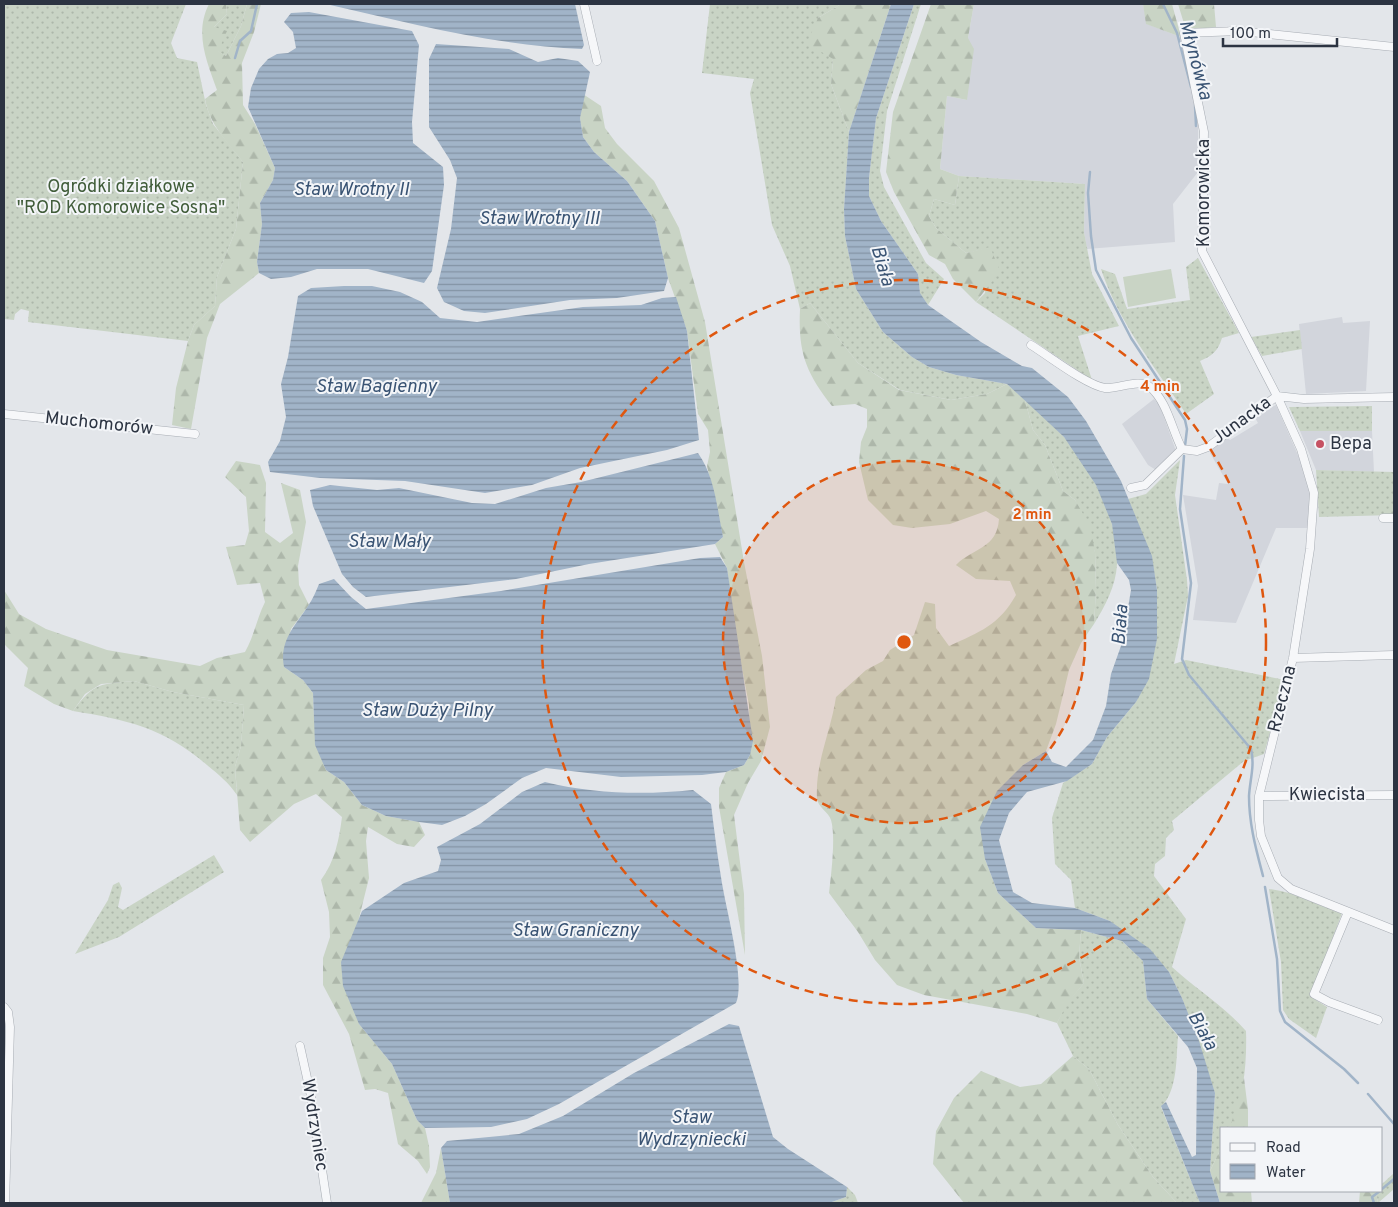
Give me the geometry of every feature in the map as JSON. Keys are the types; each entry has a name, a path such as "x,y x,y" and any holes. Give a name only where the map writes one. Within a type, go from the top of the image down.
{"street":[{"path":"584,4 597,61"},
{"name":"Komorowicka","path":"1277,396 1202,252 1204,132 1184,33 1240,31 1394,47"},
{"path":"1031,345 1091,384 1115,388 1138,384 1148,385 1158,394 1182,449 1144,485 1131,488"},
{"name":"Junacka","path":"1182,449 1197,452 1208,447 1277,396 1304,398 1394,398"},
{"name":"Rzeczna","path":"1277,396 1302,449 1314,493 1310,549 1294,658 1259,796 1258,820 1261,836 1278,878 1291,889 1394,930"},
{"name":"Muchomorów","path":"4,414 195,434"},
{"path":"1383,518 1394,518"},
{"path":"1294,658 1394,656"},
{"name":"Kwiecista","path":"1259,796 1394,794"},
{"path":"1348,912 1314,994 1329,1002 1378,1020"},
{"path":"5,1011 10,1027 5,1134 5,1203"},
{"name":"Wydrzyniec","path":"300,1046 311,1096 328,1203"}],"shaded area":[{"path":"974,4 1143,4 1147,24 1181,37 1198,122 1198,172 1173,204 1175,242 1087,249 1084,232 1085,184 959,176 940,169 947,96 967,100 968,38"},
{"path":"1342,317 1343,323 1370,321 1366,391 1306,394 1299,324"},
{"path":"1154,399 1160,406 1176,451 1156,470 1148,465 1122,424"},
{"path":"1276,405 1305,471 1310,494 1309,528 1276,528 1236,623 1193,620 1198,586 1183,495 1216,500 1219,483 1228,484 1210,453 1213,448 1227,437 1230,440 1258,423 1254,416"},
{"path":"1300,431 1372,431 1374,472 1316,470"}],"green space":[{"name":"Ogródki działkowe \"ROD Komorowice Sosna\"","path":"4,4 186,4 171,43 177,58 197,62 206,105 213,124 243,162 236,229 217,277 215,306 194,325 188,341 28,322 29,311 21,309 15,314 14,320 4,319"},
{"path":"209,4 226,4 227,14 214,27 227,31 218,51 226,56 241,26 247,4 261,4 254,32 242,63 243,105 255,124 275,168 273,180 260,203 262,224 257,262 259,273 220,304 207,338 191,429 172,425 176,388 194,325 215,306 217,277 236,229 243,162 215,125 205,99 217,90 206,58 202,37 205,15"},
{"path":"226,4 247,4 241,26 226,56 217,51 214,27 227,14"},
{"path":"710,4 841,4 818,18 833,59 831,84 849,132 844,209 845,236 856,289 883,332 912,357 929,367 956,375 1007,384 987,394 951,400 900,390 858,363 810,303 800,309 790,266 772,225 750,93 754,79 702,73"},
{"path":"841,4 891,4 849,132 831,84 833,59 807,43 818,18"},
{"path":"914,4 921,4 887,111 880,171 884,187 926,263 944,279 928,305 920,294 918,274 881,221 869,196 869,178 876,118"},
{"path":"931,4 974,4 968,38 974,49 967,100 947,96 940,169 959,176 955,205 934,199 929,216 936,228 966,253 990,247 1000,271 976,302 953,279 945,264 929,255 894,192 886,172 893,112"},
{"path":"1143,4 1172,4 1181,37 1146,24"},
{"path":"1178,4 1214,4 1216,27 1186,30"},
{"path":"583,94 601,106 605,128 617,144 654,181 679,228 705,322 744,562 762,656 770,727 761,761 748,783 734,815 744,894 745,955 719,807 719,788 726,772 744,765 750,755 749,705 735,631 727,568 715,544 723,537 707,466 710,452 708,430 698,414 687,331 668,278 655,221 627,181 594,152 583,137 580,118"},
{"path":"959,176 1085,184 1084,232 1092,274 1119,326 1078,336 1092,380 976,302 985,293 990,248 966,253 936,228 929,216 934,199 955,205"},
{"path":"1198,258 1239,333 1222,338 1214,353 1200,361 1214,394 1186,414 1127,326 1108,289 1101,269 1115,274 1127,309 1190,300 1186,267"},
{"path":"1171,269 1176,298 1128,307 1123,277"},
{"path":"810,303 858,363 899,390 951,400 987,394 1007,384 1025,400 1033,430 1045,445 1063,491 1075,500 1090,526 1095,552 1096,590 1094,624 1081,643 1069,670 1056,724 1046,751 1023,765 985,859 998,893 1036,928 1081,930 1079,957 1084,983 1067,1004 1057,1023 1027,1014 924,995 897,985 875,960 858,932 829,893 833,856 832,827 830,817 818,801 817,785 818,772 836,697 866,670 883,661 890,650 914,635 925,602 935,604 936,628 949,646 979,632 996,621 1016,595 1010,581 976,579 956,565 989,542 994,536 999,519 986,511 950,524 912,528 893,525 868,500 859,462 861,442 867,427 867,409 855,404 832,406 809,371 800,337 800,309"},
{"path":"1300,330 1302,349 1262,356 1251,337"},
{"path":"1025,400 1064,437 1074,450 1102,496 1109,514 1117,548 1115,580 1094,624 1096,590 1095,552 1075,500 1063,491 1045,445 1033,430"},
{"path":"1372,406 1372,431 1300,431 1289,407"},
{"path":"1180,460 1175,495 1188,596 1174,664 1186,660 1285,680 1264,754 1244,761 1172,821 1174,830 1166,838 1165,856 1155,864 1154,876 1186,919 1172,967 1229,1014 1246,1031 1245,1068 1239,1105 1230,1127 1220,1127 1220,1150 1210,1171 1215,1093 1182,998 1169,972 1110,921 1075,908 1071,880 1055,864 1052,818 1063,783 1092,764 1107,737 1136,702 1157,639 1157,590 1151,556 1128,499 1146,494"},
{"path":"236,461 260,465 266,483 265,532 280,543 293,533 281,483 300,490 306,522 298,566 299,585 309,605 291,629 284,667 303,680 313,693 314,717 326,770 344,782 362,805 386,816 419,822 425,835 414,847 397,844 368,827 366,841 369,878 356,930 359,1024 392,1064 417,1120 425,1128 429,1146 430,1167 427,1174 418,1161 398,1144 388,1093 375,1089 365,1090 349,1034 323,985 323,958 330,937 329,912 321,880 336,850 342,817 316,794 294,804 250,842 240,830 235,767 241,746 244,705 173,692 134,681 101,684 85,694 73,711 54,704 24,686 28,668 4,644 4,590 19,614 46,629 107,650 200,666 217,658 245,652 265,602 260,583 237,585 226,547 245,545 249,531 246,497 225,477"},
{"path":"1316,470 1394,472 1394,515 1319,517"},
{"path":"134,681 173,692 244,705 241,746 235,767 237,795 219,775 176,742 128,722 73,711 87,694 99,686"},
{"path":"214,855 224,872 119,937 75,954 108,900 113,885 119,882 122,888 118,907 123,910"},
{"path":"1269,889 1288,893 1342,913 1311,997 1327,1007 1316,1038 1289,1019 1283,1010 1281,962"},
{"path":"1081,930 1122,941 1143,961 1147,999 1178,1036 1171,1092 1161,1107 1200,1203 1177,1203 1153,1177 1118,1125 1089,1069 1073,1056 1057,1023 1066,1004 1084,983 1079,957"},
{"path":"1073,1056 1089,1069 1118,1125 1153,1177 1177,1203 964,1203 933,1164 936,1131 954,1098 981,1071 1020,1087 1041,1084"},
{"path":"1244,1078 1248,1127 1230,1127"},
{"path":"441,1148 450,1203 421,1203 436,1173"},
{"path":"1220,1150 1220,1192 1251,1192 1252,1203 1220,1203 1210,1171"},
{"path":"1394,1173 1394,1189 1378,1203 1376,1192 1383,1192 1383,1183"},
{"path":"847,1187 855,1195 858,1203 829,1203 846,1197"},
{"path":"1360,1192 1376,1192 1378,1203 1359,1203"}],"water":[{"path":"326,4 575,4 584,45 582,49 550,47 485,38 421,26"},
{"name":"Biała","path":"891,4 914,4 876,118 869,178 869,196 881,221 918,274 920,293 928,305 981,342 1022,366 1032,368 1068,397 1086,421 1121,481 1152,556 1157,590 1157,639 1149,679 1136,702 1107,737 1092,764 1067,781 1027,792 1009,813 999,840 1013,892 1032,903 1075,908 1110,921 1150,949 1169,972 1182,998 1199,1041 1215,1093 1210,1171 1220,1203 1200,1203 1161,1106 1166,1102 1192,1157 1196,1155 1197,1068 1188,1047 1147,999 1143,961 1122,941 1081,930 1036,928 998,893 985,859 980,827 997,791 1023,765 1046,751 1052,762 1066,767 1093,740 1106,706 1111,674 1122,643 1131,590 1129,580 1117,563 1112,524 1096,485 1064,437 1007,384 956,375 929,367 912,357 883,332 856,289 845,236 844,209 849,132"},
{"name":"Staw Wrotny II","path":"309,12 412,31 419,45 412,122 413,143 443,167 444,185 432,271 424,283 368,269 317,269 291,277 271,279 259,273 257,262 262,224 260,203 273,180 275,168 248,107 251,88 259,69 268,59 277,54 288,53 296,48 293,32 284,22 291,13"},
{"name":"Staw Wrotny III","path":"436,44 509,49 538,62 558,58 578,61 590,72 580,118 583,137 594,152 627,181 655,221 668,278 664,291 617,298 570,300 485,313 464,311 444,302 437,288 451,229 457,178 450,160 429,127 429,59"},
{"name":"Staw Bagienny","path":"372,286 400,292 422,302 440,318 477,322 583,307 641,305 662,298 676,297 687,331 699,440 667,450 580,468 532,485 485,493 405,481 320,478 270,472 268,462 280,441 286,417 281,384 288,357 298,296 311,288"},
{"name":"Staw Mały","path":"698,453 712,482 717,504 723,537 715,544 589,564 516,579 366,597 353,587 342,574 313,506 310,490 330,485 377,490 399,488 472,503 495,504 546,488 581,482"},
{"name":"Staw Duży Pilny","path":"720,557 727,568 753,741 750,755 744,765 726,772 702,775 621,777 546,768 522,778 486,804 465,816 442,825 386,816 362,805 344,782 326,770 315,745 313,693 303,680 284,667 284,649 289,634 310,603 319,584 334,579 351,597 366,609 501,591 700,558"},
{"name":"Staw Graniczny","path":"545,782 600,791 656,793 693,790 711,804 721,877 737,961 738,992 736,1003 559,1104 527,1119 491,1127 425,1128 417,1120 392,1064 359,1024 343,986 341,962 362,911 404,883 438,871 441,860 437,847 480,824 522,792"},
{"name":"Staw Wydrzyniecki","path":"729,1024 739,1026 773,1137 788,1149 847,1187 846,1197 829,1203 450,1203 441,1148 447,1141 519,1134 563,1116 634,1073"}],"waterway":[{"path":"235,58 240,41 251,31 257,4"},
{"name":"Młynówka","path":"1163,4 1177,33 1191,87"},
{"name":"Młynówka","path":"1195,105 1196,126"},
{"path":"1090,172 1088,193 1096,270 1131,338 1185,420 1187,429 1185,446"},
{"path":"1184,456 1180,509 1191,583 1182,659 1189,675 1251,749 1253,761 1249,796 1250,817 1263,876"},
{"path":"1265,887 1277,959 1280,1011 1285,1022 1344,1069 1358,1083"},
{"path":"1368,1094 1394,1124"},
{"path":"1383,1188 1394,1179"},
{"path":"1374,1203 1372,1197 1379,1192"}],"place":[{"name":"Bepa","path":"1320,444"}]}
